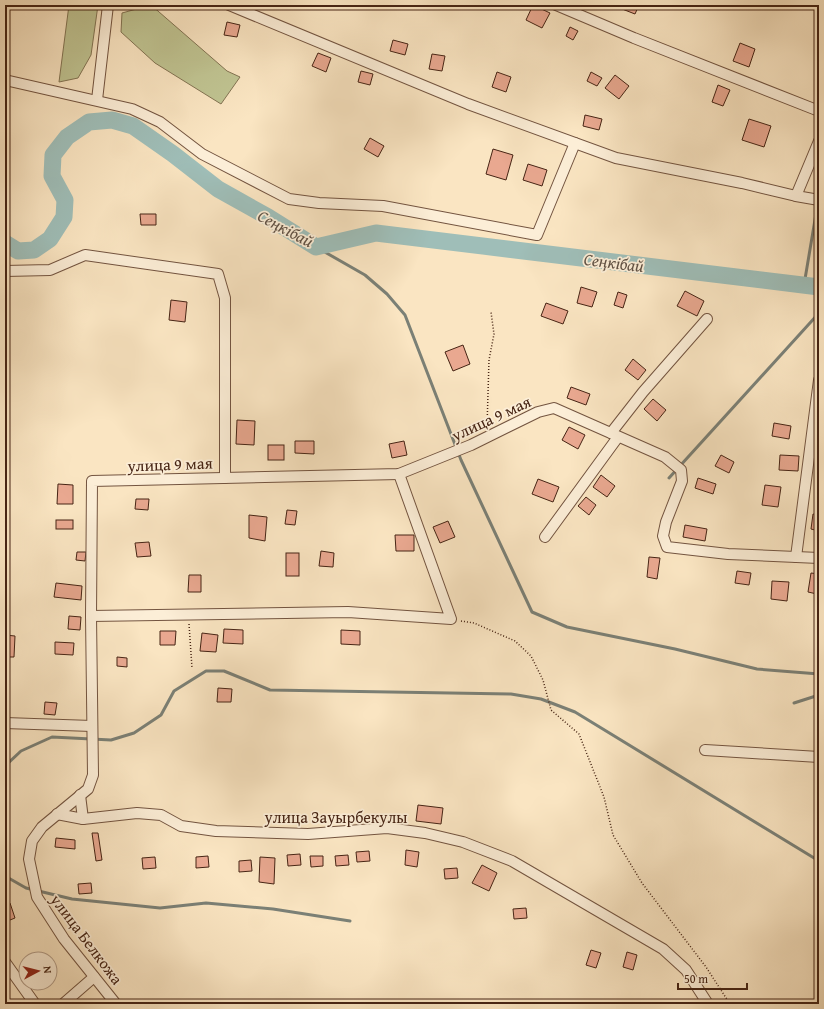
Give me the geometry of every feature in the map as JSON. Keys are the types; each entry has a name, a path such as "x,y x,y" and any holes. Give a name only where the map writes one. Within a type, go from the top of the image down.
{"street":[{"path":"97,100 108,5"},
{"path":"229,5 468,104 616,158 819,200"},
{"path":"556,5 634,38 819,111"},
{"path":"5,80 132,109 160,122 202,154 289,199 319,203 383,206 537,235 576,143"},
{"path":"796,196 819,141"},
{"path":"5,271 50,270 85,255 218,274 225,298 225,478"},
{"path":"545,537 643,392 707,319"},
{"path":"796,557 819,380"},
{"name":"улица 9 мая","path":"92,481 399,474 471,445 538,412 554,408 665,457 681,470 682,481 666,522 663,536 667,547 728,554 819,558"},
{"path":"91,616 348,612 451,619 399,474"},
{"name":"улица Белкожа","path":"92,481 91,616 94,775 88,789 42,828 32,841 29,859 36,897 64,939 116,1004"},
{"path":"5,723 92,726"},
{"path":"705,750 819,757"},
{"path":"80,795 83,819"},
{"name":"улица Зауырбекулы","path":"57,814 83,819 137,813 161,815 181,826 216,831 308,834 387,828 425,833 463,842 512,861 663,949 686,970 708,1004"},
{"path":"5,962 35,1004"},
{"path":"63,1004 94,977"}],"path":[{"path":"487,437 489,360 494,334 491,312"},
{"path":"188,614 192,668"},
{"path":"451,619 474,623 515,641 531,656 543,680 550,710 579,734 604,797 613,835 642,883 706,967 730,1004"}],"green space":[{"path":"69,5 98,5 91,55 78,78 59,82"},
{"path":"151,5 227,71 240,77 221,104 155,63 121,32 122,13"}],"building":[{"path":"533,5 550,13 542,28 526,20"},
{"path":"618,5 639,5 635,14 617,7"},
{"path":"227,22 240,25 237,37 224,35"},
{"path":"570,27 578,31 573,40 566,36"},
{"path":"393,40 408,44 405,55 390,51"},
{"path":"740,43 755,49 749,67 733,61"},
{"path":"318,53 331,58 326,72 312,66"},
{"path":"432,54 445,56 442,71 429,69"},
{"path":"361,71 373,74 370,85 358,82"},
{"path":"497,72 511,77 506,92 492,87"},
{"path":"591,72 602,78 597,86 587,81"},
{"path":"615,75 629,86 619,99 605,88"},
{"path":"718,85 730,90 723,106 712,102"},
{"path":"585,115 602,119 599,130 583,126"},
{"path":"749,119 771,126 764,147 742,140"},
{"path":"370,138 384,146 378,157 364,149"},
{"path":"493,149 513,155 506,180 486,174"},
{"path":"528,164 547,170 542,186 523,180"},
{"path":"140,214 156,214 156,225 141,225"},
{"path":"581,287 597,292 592,307 577,303"},
{"path":"685,291 704,301 697,316 677,306"},
{"path":"618,292 627,295 623,308 614,305"},
{"path":"171,300 187,302 185,322 169,320"},
{"path":"546,303 568,311 563,324 541,316"},
{"path":"463,345 470,364 453,371 445,352"},
{"path":"633,359 646,370 638,380 625,370"},
{"path":"571,387 590,394 586,405 567,398"},
{"path":"653,399 666,410 657,421 644,409"},
{"path":"237,420 255,421 254,445 236,444"},
{"path":"774,423 791,426 789,439 772,436"},
{"path":"569,427 585,435 578,449 562,440"},
{"path":"295,441 314,441 314,454 295,453"},
{"path":"404,441 407,455 392,458 389,444"},
{"path":"268,445 284,445 284,460 268,460"},
{"path":"721,455 734,462 729,473 715,466"},
{"path":"780,455 799,456 798,471 779,470"},
{"path":"601,475 615,486 607,497 593,487"},
{"path":"698,478 716,484 713,494 695,488"},
{"path":"538,479 559,487 553,502 532,494"},
{"path":"58,484 73,485 73,504 57,504"},
{"path":"765,485 781,487 778,507 762,505"},
{"path":"586,497 596,505 589,515 578,506"},
{"path":"136,499 149,499 148,510 135,509"},
{"path":"287,510 297,511 295,525 285,524"},
{"path":"813,514 819,515 819,531 811,529"},
{"path":"249,515 267,517 265,541 249,538"},
{"path":"56,520 73,520 73,529 56,529"},
{"path":"448,521 455,537 440,543 433,527"},
{"path":"685,525 707,529 705,541 683,537"},
{"path":"395,535 414,535 414,551 396,551"},
{"path":"149,542 151,556 137,557 135,543"},
{"path":"321,551 334,553 333,567 319,566"},
{"path":"77,552 86,552 85,561 76,560"},
{"path":"286,553 299,553 299,576 286,576"},
{"path":"649,557 660,558 657,579 647,577"},
{"path":"737,571 751,573 749,585 735,583"},
{"path":"811,573 819,574 817,594 808,592"},
{"path":"189,575 201,575 201,592 188,592"},
{"path":"772,581 789,582 787,601 771,599"},
{"path":"56,583 82,586 81,600 54,597"},
{"path":"69,616 81,617 80,630 68,629"},
{"path":"224,629 243,630 243,644 223,643"},
{"path":"341,630 360,631 360,645 341,644"},
{"path":"160,631 176,631 175,645 160,645"},
{"path":"202,633 218,635 216,652 200,651"},
{"path":"5,635 15,636 14,657 5,657"},
{"path":"55,642 74,643 73,655 55,654"},
{"path":"117,657 127,658 127,667 117,666"},
{"path":"218,688 232,689 231,702 217,702"},
{"path":"45,702 57,703 55,715 44,714"},
{"path":"418,805 443,808 441,824 416,821"},
{"path":"92,833 98,833 102,860 96,861"},
{"path":"56,838 75,840 75,849 55,847"},
{"path":"406,850 419,852 417,867 405,865"},
{"path":"369,851 370,861 357,862 356,852"},
{"path":"300,854 301,865 288,866 287,855"},
{"path":"348,855 349,865 336,866 335,856"},
{"path":"208,856 209,867 196,868 196,857"},
{"path":"310,856 323,856 323,866 311,867"},
{"path":"155,857 156,868 143,869 142,858"},
{"path":"260,857 275,858 274,884 259,882"},
{"path":"251,860 252,871 239,872 239,861"},
{"path":"482,865 497,873 489,891 472,883"},
{"path":"457,868 458,878 445,879 444,869"},
{"path":"91,883 92,893 79,894 78,884"},
{"path":"10,903 15,918 5,922 5,905"},
{"path":"526,908 527,918 514,919 513,909"},
{"path":"591,950 601,953 596,968 586,965"},
{"path":"627,952 637,955 633,970 623,967"}],"waterway":[{"name":"Сеңкібай","path":"5,243 18,251 34,250 50,239 64,217 65,200 52,176 53,155 67,137 89,122 112,120 133,126 173,154 218,189 268,217 316,247 376,233 819,287"},
{"path":"804,285 818,202"},
{"path":"316,247 365,275 387,294 405,315 461,460 532,612 567,627 675,649 757,669 819,674"},
{"path":"669,478 819,313"},
{"path":"5,766 21,751 52,737 111,740 134,733 161,715 174,691 206,671 224,671 270,690 511,694 541,699 575,712 819,861"},
{"path":"794,703 819,695"},
{"path":"5,876 26,888 72,899 160,908 206,903 273,909 350,921"}]}
